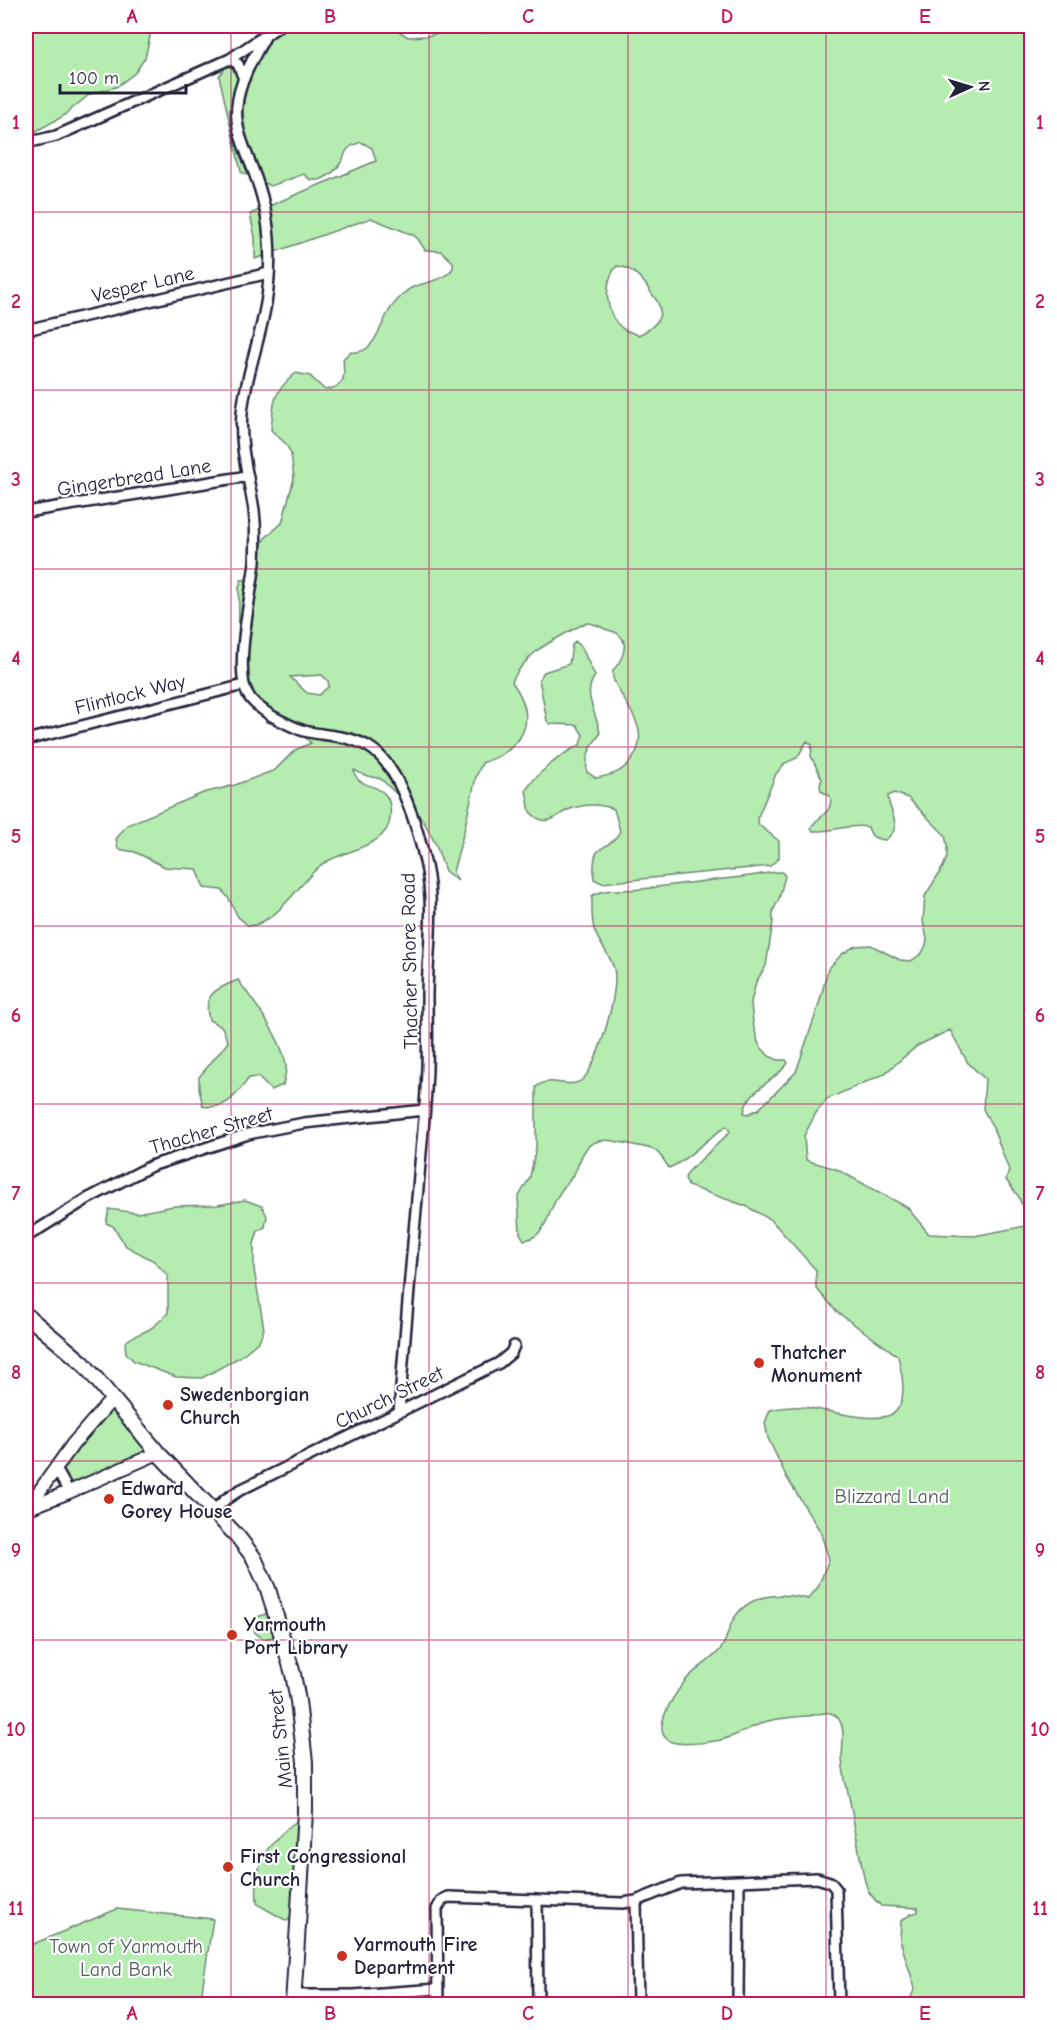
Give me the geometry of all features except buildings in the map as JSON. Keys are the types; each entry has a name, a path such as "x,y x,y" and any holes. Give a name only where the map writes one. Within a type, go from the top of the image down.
{"main road":[{"name":"Main Street","path":"26,1314 78,1358 158,1453 243,1543 261,1572 284,1640 298,1701 306,1778 293,2000"}],"street":[{"path":"26,143 56,136 230,59 279,26"},
{"path":"244,685 245,635 255,539 254,512 242,438 243,411 265,317 270,273 266,213 238,125 236,108 244,79 265,37"},
{"path":"230,59 238,64 244,79"},
{"name":"Vesper Lane","path":"26,330 270,273"},
{"name":"Gingerbread Lane","path":"26,512 248,476"},
{"name":"Flintlock Way","path":"26,740 244,685"},
{"name":"Thacher Shore Road","path":"244,685 247,695 258,706 290,726 354,740 372,748 388,765 402,790 418,836 429,884 428,1066 399,1412"},
{"name":"Thacher Street","path":"26,1237 87,1199 152,1166 248,1134 304,1123 424,1110"},
{"name":"Church Street","path":"213,1511 240,1490 499,1364 511,1353 514,1346"},
{"path":"113,1398 73,1444 37,1498 26,1509 158,1453"},
{"path":"56,1469 69,1492"},
{"path":"438,2004 436,1916 440,1903 450,1896 619,1903 636,1900 677,1884 817,1878 827,1880 836,1892 839,2004"},
{"path":"738,2004 739,1881"},
{"path":"537,1900 538,2004"},
{"path":"636,1900 638,2004"},
{"path":"293,2000 438,1989"}],"green space":[{"path":"26,26 148,26 150,37 145,58 135,73 116,87 90,94 62,117 26,135"},
{"name":"Blizzard Land","path":"278,26 391,26 408,37 427,36 457,28 472,33 488,33 513,26 1031,26 1031,1215 1006,1180 1009,1170 983,1109 985,1079 968,1063 950,1030 917,1046 884,1074 827,1099 816,1113 804,1136 806,1160 836,1169 907,1207 929,1234 974,1236 1031,1225 1031,2004 908,2004 915,1988 900,1940 901,1921 918,1912 918,1908 881,1906 867,1888 844,1772 842,1727 835,1715 824,1713 773,1720 725,1739 701,1743 672,1742 665,1737 662,1730 665,1713 675,1695 689,1677 722,1648 738,1612 755,1600 765,1597 786,1596 808,1599 818,1587 829,1559 820,1531 787,1478 768,1438 765,1423 770,1410 798,1407 852,1416 890,1415 897,1410 903,1391 898,1356 837,1312 816,1288 816,1270 771,1220 746,1206 688,1186 685,1178 688,1172 730,1132 727,1126 669,1168 653,1149 611,1140 593,1143 585,1151 574,1174 560,1192 542,1229 532,1238 524,1240 520,1233 518,1198 530,1177 536,1147 536,1087 541,1083 572,1083 583,1079 595,1059 611,1009 614,969 594,928 592,896 610,890 642,889 773,872 782,872 785,876 773,911 766,966 756,982 751,1002 753,1024 759,1045 769,1056 778,1060 786,1060 788,1063 750,1098 744,1113 748,1114 759,1109 796,1072 828,969 842,954 855,946 871,945 900,960 911,961 922,953 927,939 923,921 925,896 947,857 945,835 908,798 894,793 888,796 895,825 891,835 885,840 874,837 868,827 862,826 813,831 811,827 828,810 831,801 830,796 821,791 822,779 811,756 812,745 807,741 797,758 785,763 776,774 757,819 759,825 779,841 779,858 770,866 602,883 594,879 596,854 614,840 620,831 614,809 596,805 579,806 546,821 530,812 526,790 550,764 580,745 583,735 577,725 551,724 547,721 539,679 544,672 569,664 572,645 575,641 581,646 595,676 591,683 590,697 600,734 589,752 587,772 596,778 616,773 628,764 638,748 640,737 638,727 613,678 613,670 623,652 624,642 617,633 587,623 538,650 523,664 512,682 525,709 526,721 517,742 508,750 482,763 476,777 453,872 458,881 445,871 436,845 423,820 381,779 354,770 361,782 381,791 387,797 390,819 387,829 372,842 321,865 279,910 259,923 249,926 238,917 222,890 204,888 197,869 165,867 135,852 118,849 116,839 127,825 203,793 235,785 275,770 295,750 311,743 296,729 266,722 252,687 238,678 241,580 250,579 251,567 265,538 282,523 294,478 291,454 286,444 271,430 276,398 282,386 296,373 310,376 325,390 340,384 344,376 343,359 350,352 359,352 372,343 389,311 402,295 411,288 445,276 453,268 453,262 441,251 425,250 413,235 371,218 255,259 255,237 250,214 376,161 372,148 361,142 349,148 334,171 319,180 308,178 304,174 271,186 241,172 219,76 239,49","holes":["617,266 627,268 636,274 644,282 660,309 656,323 638,335 625,330 618,324 610,309 609,281","322,675 328,681 329,686 319,695 307,693 290,677"]},
{"path":"238,980 267,1021 284,1055 286,1068 283,1085 271,1090 258,1077 249,1078 224,1104 203,1106 199,1077 228,1042 222,1027 209,1020 208,1004 213,993 218,989"},
{"path":"245,1200 262,1206 267,1216 265,1227 258,1231 254,1244 254,1269 264,1329 259,1341 240,1357 202,1378 176,1377 134,1361 126,1353 125,1343 154,1326 168,1313 168,1276 154,1261 126,1246 113,1226 106,1223 109,1209 137,1213 174,1206 218,1205"},
{"path":"110,1410 115,1410 146,1447 144,1454 76,1483 67,1479 63,1465"},
{"path":"268,1613 274,1637 264,1639 255,1633 253,1624 257,1617"},
{"path":"296,1822 298,1823 292,1916 287,1921 257,1903 257,1876 263,1856 269,1847"},
{"name":"Town of Yarmouth Land Bank","path":"117,1909 213,1919 200,2004 26,2004 26,1947"},
{"path":"431,1993 434,1999 428,2003 359,2004 355,2002 356,1999"}],"place":[{"name":"Thatcher Monument","path":"759,1363"},
{"name":"Swedenborgian Church","path":"168,1405"},
{"name":"Edward Gorey House","path":"109,1499"},
{"name":"Yarmouth Port Library","path":"232,1635"},
{"name":"First Congressional Church","path":"228,1867"},
{"name":"Yarmouth Fire Department","path":"342,1956"}]}
